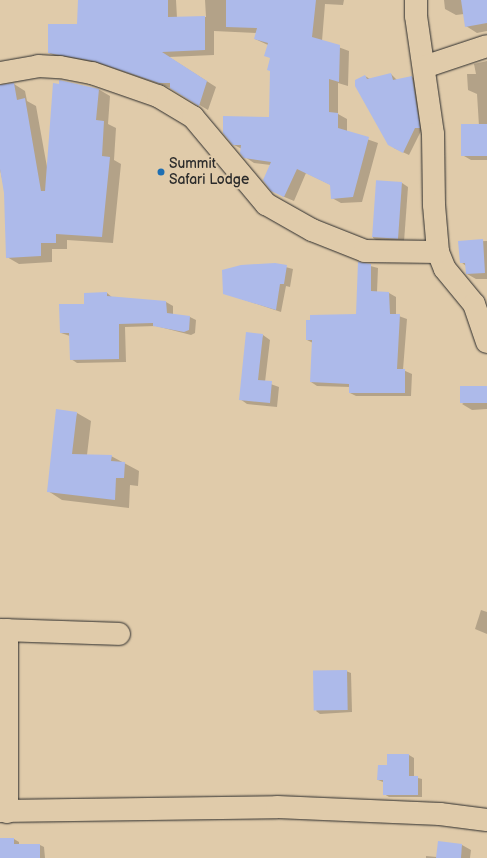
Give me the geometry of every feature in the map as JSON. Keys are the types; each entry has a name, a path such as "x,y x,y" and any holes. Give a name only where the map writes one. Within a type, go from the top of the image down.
{"street":[{"path":"416,0 433,134 434,205 438,252 445,269 480,303 487,342"},
{"path":"424,67 487,46"},
{"path":"0,73 38,66 60,67 92,73 158,96 193,117 266,204 312,230 364,251 385,253 438,252"},
{"path":"119,634 4,630 4,812 277,807 440,814 487,820"}],"building":[{"path":"78,0 168,0 168,17 205,16 205,50 162,52 207,81 199,106 170,88 170,83 159,83 94,61 48,53 48,24 77,24"},
{"path":"226,0 316,0 312,37 340,45 339,82 329,79 329,112 338,113 338,128 369,137 353,197 331,199 330,185 297,169 284,197 271,191 263,180 271,162 244,158 240,153 241,145 233,145 223,133 223,116 269,117 270,71 267,70 270,58 264,56 268,43 254,39 257,28 226,27"},
{"path":"461,0 487,0 487,23 465,27"},
{"path":"391,73 393,80 412,76 420,128 415,128 403,153 388,145 355,86 355,80 365,75 367,79"},
{"path":"59,80 99,89 96,120 104,121 102,156 110,157 102,237 56,234 56,243 41,243 41,256 6,258 4,193 0,169 0,85 14,83 17,100 25,98 41,191 45,191 53,83 59,84"},
{"path":"461,124 487,124 487,156 461,156"},
{"path":"376,180 402,182 398,239 372,237"},
{"path":"483,239 485,273 466,274 465,263 460,263 458,241"},
{"path":"358,262 371,264 371,291 389,292 390,314 400,314 397,369 405,369 405,393 349,393 349,384 310,382 312,340 306,340 306,320 310,320 310,315 356,314"},
{"path":"275,263 287,265 284,284 280,284 276,310 223,294 222,270 241,265"},
{"path":"107,292 107,296 166,301 167,313 190,316 189,330 184,332 153,326 153,323 119,324 119,359 70,360 69,333 60,333 59,304 84,304 84,293"},
{"path":"246,332 263,334 258,380 272,381 270,403 239,400"},
{"path":"460,386 487,386 487,403 460,403"},
{"path":"56,409 77,412 72,454 112,455 111,461 125,462 124,478 116,478 115,500 47,492"},
{"path":"347,670 348,710 314,711 313,671"},
{"path":"387,754 409,754 409,776 418,776 418,795 383,795 383,780 377,780 378,765 387,765"},
{"path":"0,838 14,838 14,844 40,844 40,858 0,858"},
{"path":"438,841 462,844 461,858 436,858"}],"place":[{"name":"Summit Safari Lodge","path":"161,172"}]}
